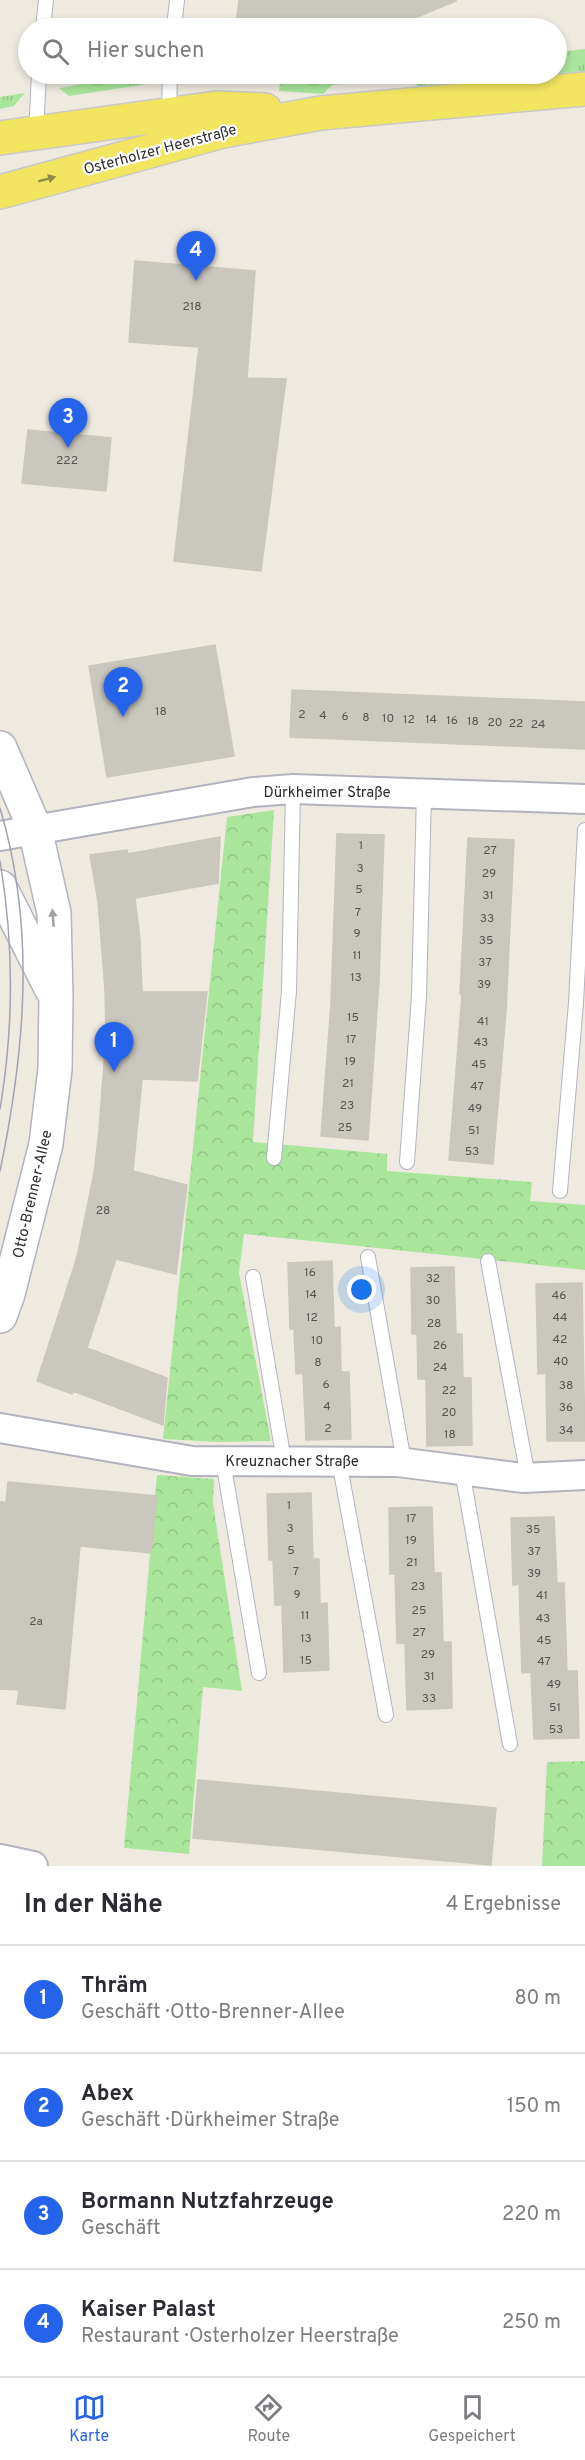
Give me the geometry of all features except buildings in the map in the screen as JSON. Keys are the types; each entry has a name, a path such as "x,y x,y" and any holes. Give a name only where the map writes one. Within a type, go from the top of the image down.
{"main road":[{"name":"Osterholzer Heerstraße","path":"0,192 223,131 321,113 585,89"},
{"name":"Osterholzer Heerstraße","path":"0,138 216,108 321,113"}],"street":[{"name":"Otto-Brenner-Allee","path":"0,748 35,828 54,913 56,997 55,1069 46,1144 8,1294 0,1316"},
{"name":"Dürkheimer Straße","path":"0,836 35,828 253,792 293,789 585,799"},
{"name":"Otto-Brenner-Allee","path":"0,886 56,997"},
{"name":"Kreuznacher Straße","path":"0,1428 192,1461 404,1462 528,1477 585,1475"},
{"path":"585,1484 585,1491"},
{"path":"0,1859 33,1866"}],"lane":[{"path":"44,18 46,0"},
{"path":"175,18 177,0"},
{"path":"36,132 38,84"},
{"path":"169,113 170,84"},
{"path":"274,1158 289,991 293,789"},
{"path":"407,1162 420,996 424,793"},
{"path":"560,1191 576,1003 585,830"},
{"path":"368,1257 404,1462"},
{"path":"489,1261 528,1477"},
{"path":"253,1276 284,1461"},
{"path":"223,1461 259,1674"},
{"path":"339,1461 386,1715"},
{"path":"462,1470 510,1744"}],"green space":[{"path":"585,49 585,71 567,73 567,51"},
{"path":"83,84 147,84 69,96 59,88"},
{"path":"280,84 343,84 332,85 323,94 279,91"},
{"path":"415,84 448,84 418,86"},
{"path":"25,93 14,106 0,109 0,97"},
{"path":"274,810 253,1142 387,1154 387,1171 532,1182 530,1201 585,1205 585,1270 244,1234 239,1273 271,1441 219,1442 163,1439 227,817"},
{"path":"157,1475 214,1479 213,1503 242,1691 203,1687 189,1854 124,1848"},
{"path":"585,1761 585,1866 542,1866 547,1762"}],"tram line":[{"path":"0,808 19,898 23,990 16,1081 0,1171"},
{"path":"0,861 10,954 10,1016 0,1109"}],"place":[{"name":"Kaiser Palast","path":"196,281"},
{"name":"Bormann Nutzfahrzeuge","path":"68,448"},
{"name":"Abex","path":"123,717"},
{"name":"Thräm","path":"114,1072"}]}
